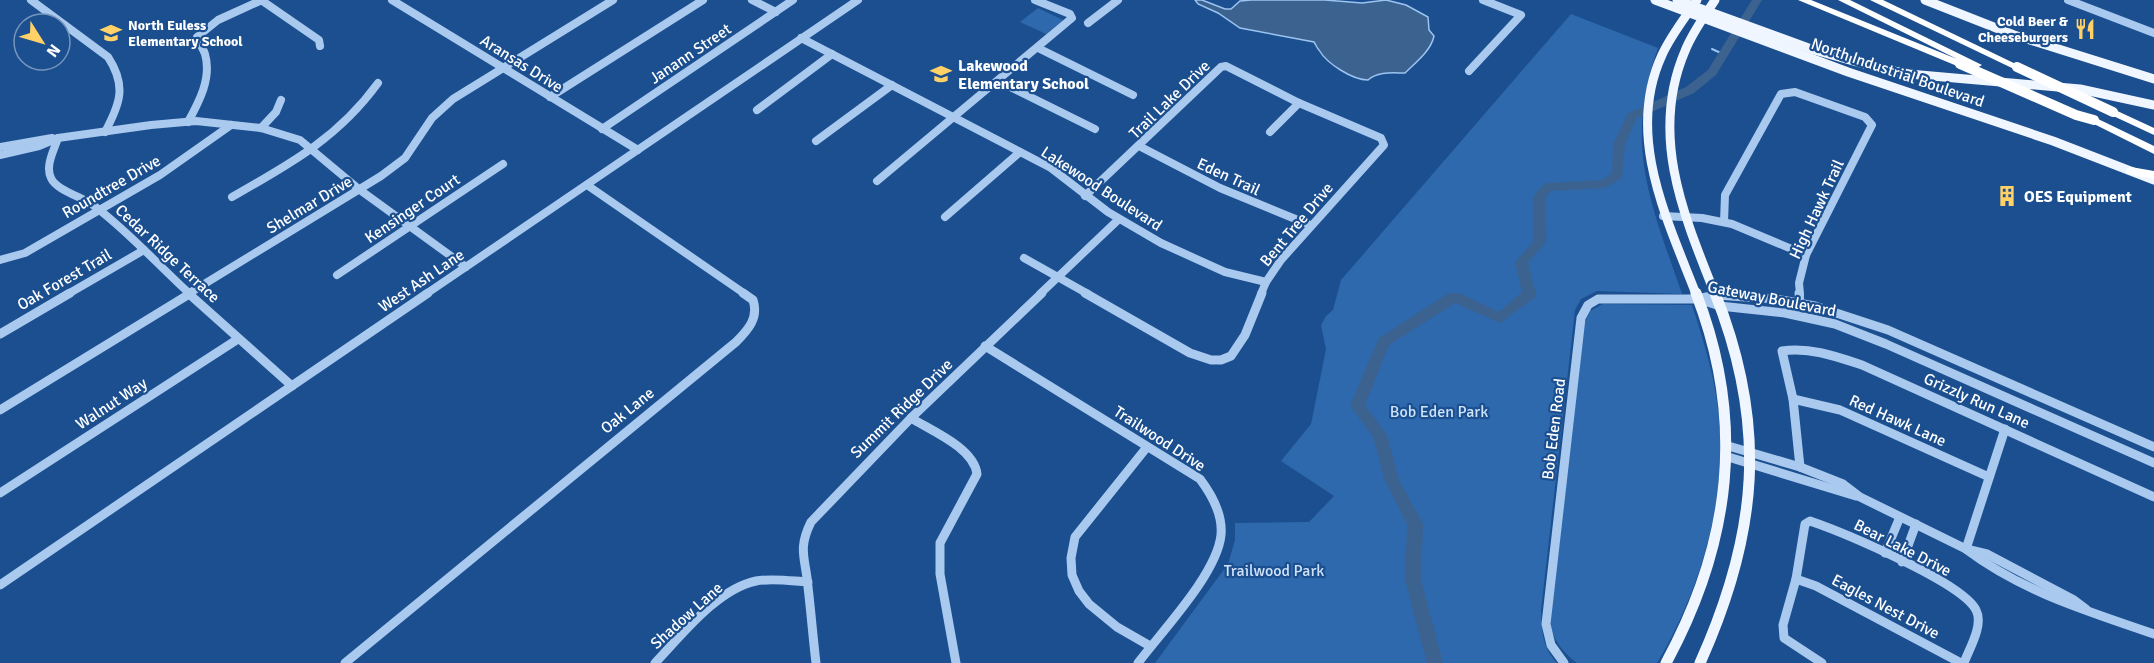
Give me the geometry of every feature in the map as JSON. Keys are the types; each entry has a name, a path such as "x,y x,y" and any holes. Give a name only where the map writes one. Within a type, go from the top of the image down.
{"highway":[{"path":"1803,0 1960,64 2076,115 2094,120"},
{"path":"1843,0 2154,150"},
{"path":"1875,0 2154,132"},
{"path":"2131,171 2154,176"}],"main road":[{"name":"North Industrial Boulevard","path":"1655,0 1693,6"},
{"name":"North Industrial Boulevard","path":"1677,0 1693,6 1705,15 2154,180"},
{"path":"1700,663 1722,616 1734,579 1749,504 1750,458 1747,403 1720,306 1683,217 1669,155 1671,91 1688,42 1715,0"},
{"path":"1925,0 1956,14 2154,79"},
{"path":"1666,663 1688,624 1708,568 1717,535 1725,450 1721,381 1713,344 1663,216 1651,164 1649,141 1650,102 1661,57 1693,6"},
{"name":"North Industrial Boulevard","path":"1764,37 1846,61 1899,72 2080,89 2154,105"},
{"path":"2082,56 2154,84"},
{"path":"1661,57 1680,63"}],"street":[{"path":"31,0 108,57 116,68 120,81 119,101 105,132"},
{"path":"188,122 200,101 208,73 204,51 197,38 203,30 219,20 261,0 319,40 320,46"},
{"name":"Aransas Drive","path":"392,0 638,150"},
{"name":"Shelmar Drive","path":"0,410 360,190 405,158 440,110 475,84 613,0"},
{"path":"550,97 703,0"},
{"path":"752,0 776,12"},
{"name":"Janann Street","path":"602,129 794,0"},
{"name":"West Ash Lane","path":"0,585 858,0"},
{"path":"877,181 1070,21 1072,15 1035,0"},
{"path":"1088,23 1118,0"},
{"path":"1469,72 1521,15 1483,0"},
{"path":"1940,0 1942,5 1956,14"},
{"path":"2068,0 2154,33"},
{"path":"2083,0 2154,26"},
{"name":"Lakewood Boulevard","path":"801,38 1051,168 1085,196 1119,219 1197,261 1225,272 1266,282"},
{"path":"1038,48 1133,94"},
{"path":"757,110 832,54"},
{"name":"Trail Lake Drive","path":"1085,196 1221,67 1228,67 1299,103 1381,138"},
{"path":"998,81 1095,129"},
{"path":"232,196 311,152 341,129 378,83"},
{"path":"816,141 892,85"},
{"name":"High Hawk Trail","path":"1724,222 1725,195 1781,94 1795,92 1865,117 1872,125 1806,255 1799,283 1800,303"},
{"path":"261,128 276,112 281,100"},
{"path":"1270,132 1299,103"},
{"path":"0,147 39,139 188,122 261,128 300,140 311,152 360,190 466,267"},
{"name":"Roundtree Drive","path":"0,260 25,253 160,175 231,125"},
{"path":"0,155 39,146 58,138"},
{"name":"Cedar Ridge Terrace","path":"58,138 49,166 52,182 82,197 99,209 238,339 292,386"},
{"name":"Bent Tree Drive","path":"1058,277 1190,353 1211,360 1221,360 1231,356 1245,335 1266,282 1281,260 1310,225 1381,150 1384,145 1381,138"},
{"name":"Eden Trail","path":"1139,146 1228,191 1310,225"},
{"path":"945,217 1020,152"},
{"name":"Kensinger Court","path":"337,275 502,164"},
{"name":"Oak Lane","path":"345,663 736,342 751,326 756,312 753,300 588,185"},
{"path":"1663,216 1702,218 1724,222 1806,255"},
{"name":"Summit Ridge Drive","path":"816,663 808,582 803,571 805,533 811,522 911,418 1119,219"},
{"name":"Oak Forest Trail","path":"0,334 144,250"},
{"path":"1024,258 1058,277"},
{"name":"Gateway Boulevard","path":"1697,299 1716,295 1776,299 1847,315 1888,330 2154,447"},
{"name":"Bob Eden Road","path":"1564,663 1552,650 1546,638 1546,624 1584,308 1594,300 1602,298 1697,299"},
{"name":"Gateway Boulevard","path":"1697,299 1720,306 1785,313 1835,324 1886,344 2154,463"},
{"name":"Walnut Way","path":"0,493 238,339"},
{"name":"Trailwood Drive","path":"985,346 1200,479 1211,494 1220,527 1220,543 1208,566 1138,663"},
{"name":"Grizzly Run Lane","path":"1793,399 1782,351 1792,348 1812,350 1862,365 2154,497"},
{"path":"1793,399 1800,467"},
{"name":"Red Hawk Lane","path":"1793,399 1849,413 1989,477"},
{"path":"911,418 969,454 976,464 977,474 958,504 940,543 940,574 956,663"},
{"path":"1966,549 2005,429"},
{"path":"1148,447 1074,537 1070,552 1070,565 1080,594 1095,611 1150,646"},
{"path":"1725,450 1860,497 1966,549 1982,562 2068,602 2154,634"},
{"path":"1750,458 1800,467 1843,484 1860,497"},
{"path":"1885,553 1900,517"},
{"name":"Bear Lake Drive","path":"1796,579 1805,525 1810,521 1827,525 1885,553 1963,594 1976,609 1978,622 1962,663"},
{"path":"1902,562 1916,524"},
{"path":"1796,579 1783,625 1784,638 1822,663"},
{"name":"Eagles Nest Drive","path":"1796,579 1816,586 1962,663"},
{"name":"Shadow Lane","path":"655,663 712,607 750,582 770,580 808,582"}],"green space":[{"path":"1038,8 1063,20 1046,34 1020,22"},
{"name":"Bob Eden Park","path":"1571,14 1658,48 1648,83 1643,115 1642,144 1645,173 1652,202 1682,294 1597,291 1581,299 1575,310 1541,610 1546,645 1557,663 1155,663 1228,564 1235,540 1235,523 1309,522 1334,496 1281,461 1311,424 1326,349 1321,325 1333,310 1341,280"},
{"path":"1603,304 1692,305 1715,388 1720,449 1719,481 1714,513 1698,576 1686,606 1657,663 1577,663 1558,643 1551,625 1550,617 1584,324 1590,311"}],"shaded area":[{"path":"1195,0 1231,9 1240,1 1251,0 1325,0 1362,3 1386,0 1406,5 1428,17 1429,30 1434,36 1426,52 1405,73 1386,73 1368,80 1348,74 1334,66 1314,42 1240,28 1218,13 1198,4"}],"waterway":[{"path":"1435,663 1413,580 1415,524 1392,481 1380,435 1357,406 1384,342 1454,297 1500,318 1529,294 1521,262 1540,242 1539,198 1548,187 1605,184 1618,175 1619,145 1631,117 1690,90 1712,72 1757,0"},
{"path":"1712,49 1723,54"}],"place":[{"name":"Cold Beer & Cheeseburgers","path":"2085,29"},
{"name":"North Euless Elementary School","path":"111,33"},
{"name":"Lakewood Elementary School","path":"941,74"},
{"name":"OES Equipment","path":"2007,196"}],"park label":[{"name":"Trailwood Park","path":"1274,570"}]}
